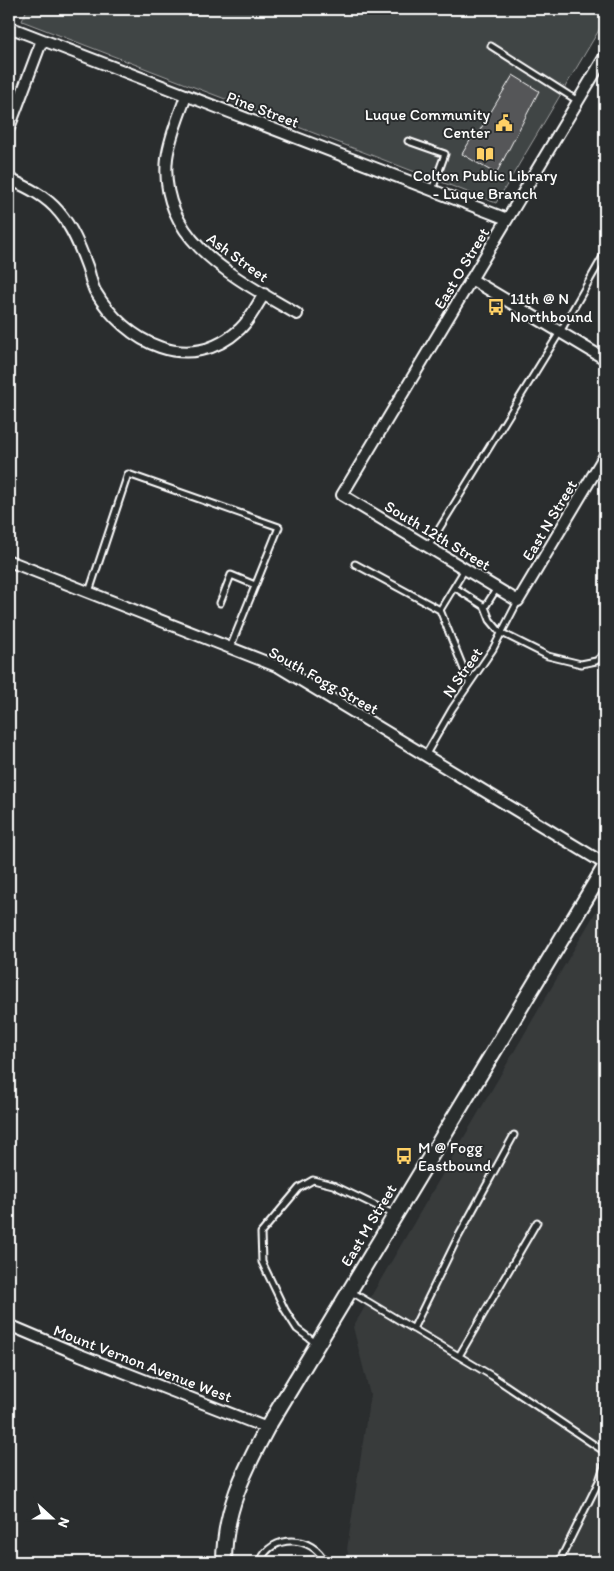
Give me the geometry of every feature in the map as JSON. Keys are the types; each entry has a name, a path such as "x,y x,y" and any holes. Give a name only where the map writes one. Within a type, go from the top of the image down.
{"street":[{"name":"Pine Street","path":"9,27 507,220"},
{"path":"9,128 42,40"},
{"name":"East O Street","path":"342,495 578,101 604,62"},
{"name":"Ash Street","path":"186,96 172,135 167,158 167,183 171,205 180,224 196,246 264,294 297,314"},
{"path":"9,179 35,191 59,211 75,236 95,290 122,325 145,341 164,350 186,353 221,343 241,328 264,294"},
{"path":"471,279 605,359"},
{"name":"East N Street","path":"518,601 605,455"},
{"name":"South 12th Street","path":"342,495 518,601"},
{"name":"South Fogg Street","path":"9,561 279,667 605,866"},
{"name":"East M Street","path":"224,1562 224,1542 230,1507 242,1476 267,1428 605,866"},
{"name":"Mount Vernon Avenue West","path":"9,1325 80,1355 267,1428"}],"lane":[{"path":"491,46 578,101"},
{"path":"408,141 445,154 432,191"},
{"path":"428,547 560,332 605,253"},
{"path":"89,593 128,474 279,527 230,648"},
{"path":"355,564 440,610 469,682"},
{"path":"440,610 464,569"},
{"path":"220,603 231,576 255,585"},
{"path":"454,588 485,607 490,620 500,632 548,656 566,662 590,663 605,653"},
{"path":"485,607 497,588"},
{"name":"N Street","path":"426,756 469,682 493,649 500,632 518,601"},
{"path":"413,1329 456,1240 514,1135"},
{"path":"317,1344 297,1329 285,1310 262,1262 261,1234 299,1188 313,1180 333,1185 395,1215"},
{"path":"458,1356 537,1222"},
{"path":"349,1291 458,1356 605,1452"},
{"path":"559,1562 599,1481 605,1462"},
{"path":"260,1562 262,1556 272,1546 285,1541 299,1540 312,1546 325,1562"}],"shaded area":[{"path":"27,9 605,9 605,20 496,203 22,21"},
{"path":"605,896 605,1562 350,1562 347,1549 370,1395 353,1327"}],"building":[{"name":"Luque Community Center","path":"513,75 539,91 496,174 462,154 474,134 477,135"}],"place":[{"name":"Luque Community Center","path":"504,123"},
{"name":"Colton Public Library - Luque Branch","path":"485,154"},
{"name":"11th @ N Northbound","path":"496,307"},
{"name":"M @ Fogg Eastbound","path":"404,1156"}]}
